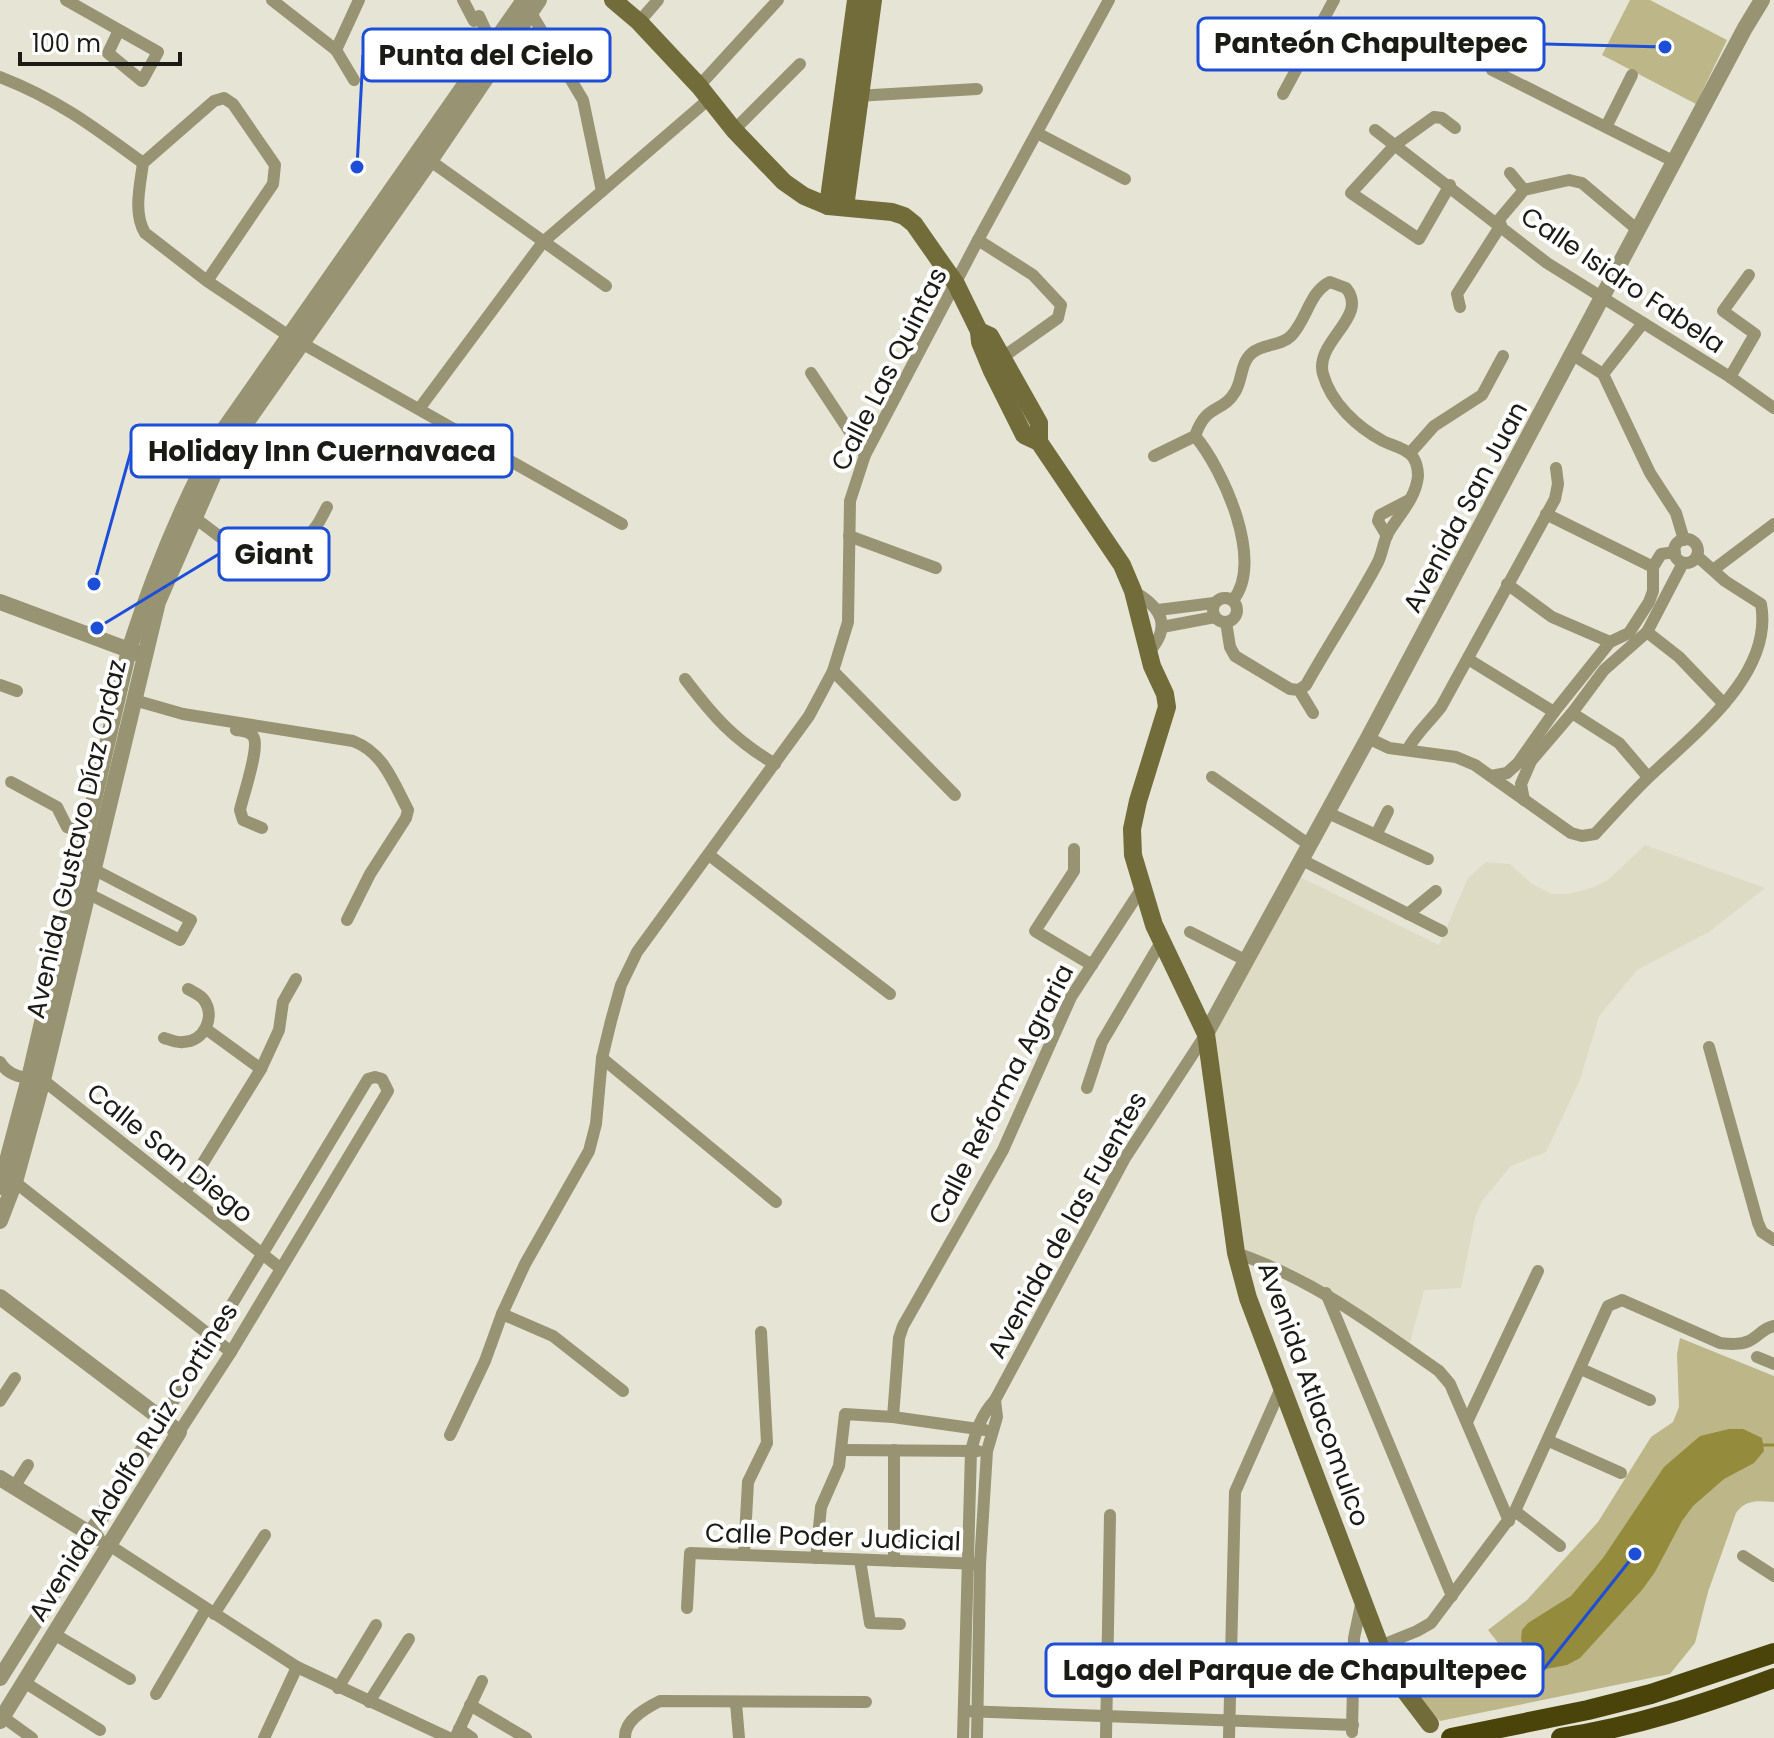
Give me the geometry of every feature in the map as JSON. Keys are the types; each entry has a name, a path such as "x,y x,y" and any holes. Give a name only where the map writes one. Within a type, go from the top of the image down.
{"highway":[{"path":"1451,1738 1651,1694 1774,1653"},
{"path":"1561,1738 1655,1718 1774,1678"}],"main road":[{"name":"Avenida Atlacomulco","path":"613,0 639,22 784,182 804,196 837,206 904,216 914,224 956,284 979,331 980,342 995,358 1039,423 1039,442 1122,565 1133,591 1148,653 1165,694 1167,707 1138,801 1132,829 1133,855 1161,942 1206,1034 1236,1253 1248,1298 1380,1646 1395,1678 1430,1724"},
{"path":"853,97 856,0"},
{"path":"837,206 853,97 873,0"}],"street":[{"path":"66,0 119,30"},
{"path":"272,0 336,50 354,80"},
{"path":"336,50 359,0"},
{"path":"463,0 474,21 479,16 498,50"},
{"path":"639,22 658,0"},
{"path":"419,409 543,242 602,191 704,92 778,0"},
{"name":"Calle Las Quintas","path":"450,1435 525,1264 589,1151 596,1124 602,1058 621,985 637,952 809,716 833,671 848,622 850,501 865,455 1109,0"},
{"path":"1283,94 1334,0"},
{"name":"Avenida San Juan","path":"1206,1034 1368,738 1762,0"},
{"path":"531,4 583,100 602,191"},
{"name":"Avenida Gustavo Díaz Ordaz","path":"173,552 216,443 295,339 531,4"},
{"path":"734,130 800,64"},
{"path":"1492,70 1675,162"},
{"path":"1606,127 1632,75"},
{"path":"0,77 38,92 81,118 143,163"},
{"path":"853,97 977,89"},
{"path":"207,281 273,184 275,165 233,104 224,98 214,101 143,163 138,211 145,233 207,281 295,339 622,524"},
{"path":"1450,185 1419,239 1351,193 1395,145 1434,117 1442,118 1455,128"},
{"name":"Calle Isidro Fabela","path":"1375,130 1547,263 1730,377 1774,408"},
{"path":"1037,133 1125,179"},
{"path":"425,157 606,286"},
{"path":"1510,173 1524,190"},
{"path":"1460,307 1457,294 1499,224 1524,190 1569,180 1582,183 1639,231"},
{"path":"978,240 1033,275 1061,305 1058,318 995,358"},
{"path":"1730,377 1755,334 1723,311 1749,275"},
{"path":"1154,456 1195,436 1203,417 1234,394 1249,355 1258,348 1279,344 1290,338 1307,315 1316,294 1330,282 1346,288 1353,300 1352,311 1325,350 1321,365 1330,391 1361,428 1410,453 1417,464 1418,478 1409,500 1387,536 1376,566 1306,685 1299,690 1290,689 1235,656 1221,620 1213,613 1214,603"},
{"path":"1603,374 1643,323"},
{"name":"Avenida Gustavo Díaz Ordaz","path":"0,1221 7,1181 95,870 109,770 137,653 146,598 195,518 232,438 295,339"},
{"path":"1573,355 1603,374 1650,473 1676,513 1684,540"},
{"path":"1410,453 1434,426 1482,395 1503,356"},
{"path":"811,373 865,455"},
{"path":"1195,436 1219,469 1241,532 1245,575 1243,586 1233,600"},
{"path":"1408,749 1413,737 1423,731 1441,707 1555,499 1558,484 1556,468"},
{"path":"1387,536 1378,521 1380,515 1409,500"},
{"path":"195,518 248,558 256,558 265,555 278,542 303,538 317,526 327,507"},
{"path":"1546,514 1653,567"},
{"path":"1713,570 1774,524"},
{"path":"849,536 936,568"},
{"path":"1491,776 1507,773 1518,763 1610,642 1629,633 1649,602 1653,591 1653,567 1661,554 1692,562 1697,556 1697,545 1684,540"},
{"path":"1524,800 1521,784 1531,761 1604,670 1647,632 1679,558 1677,544 1684,540"},
{"path":"1368,738 1389,748 1456,757 1475,765 1571,833 1582,836 1595,834 1734,693 1759,653 1764,632 1761,604 1725,581 1697,556"},
{"path":"1507,584 1552,617 1610,642"},
{"path":"1133,591 1158,610 1162,627 1160,637 1148,653"},
{"path":"1158,610 1214,603 1223,597 1233,600"},
{"path":"1162,627 1221,620 1236,615 1233,600"},
{"path":"0,602 137,653"},
{"path":"1647,632 1679,657 1724,704"},
{"name":"Avenida Gustavo Díaz Ordaz","path":"36,1079 86,834 134,700 137,653"},
{"path":"1468,659 1554,712"},
{"path":"833,671 955,795"},
{"path":"685,679 716,720 746,747 775,764"},
{"path":"0,685 17,691"},
{"path":"1299,690 1313,713"},
{"path":"134,700 231,723 353,741 368,746 379,755 408,810 347,920"},
{"path":"1572,713 1619,743 1648,777"},
{"path":"231,723 231,728 249,733 254,738 255,749 240,810 243,820 262,828"},
{"path":"1423,731 1429,752"},
{"path":"1212,777 1304,852 1442,931"},
{"path":"11,782 57,807 67,827 86,834"},
{"path":"1376,835 1388,811"},
{"path":"1326,812 1428,859"},
{"path":"1074,849 1074,871 1035,931 1092,965"},
{"path":"709,855 890,994"},
{"path":"89,894 180,940 191,920 95,870"},
{"name":"Calle Reforma Agraria","path":"893,1417 899,1338 903,1326 1003,1150 1071,997 1142,888"},
{"path":"1408,914 1436,891"},
{"path":"1190,932 1247,961"},
{"path":"1087,1088 1102,1042 1161,942"},
{"path":"185,1192 261,1069 279,1030 283,1002 296,979"},
{"path":"164,1038 181,1043 196,1040 206,1029 209,1014 203,999 188,989"},
{"path":"206,1029 261,1069"},
{"name":"Avenida de las Fuentes","path":"963,1738 970,1711 974,1564 971,1451 977,1427 984,1412 995,1400 1125,1158 1206,1034"},
{"path":"1709,1047 1758,1223 1762,1232 1774,1240"},
{"path":"602,1058 776,1202"},
{"name":"Calle San Diego","path":"0,1062 14,1075 36,1079 280,1268"},
{"name":"Avenida Adolfo Ruiz Cortines","path":"1,1719 231,1352 388,1091 382,1079 368,1079 162,1420 2,1670"},
{"path":"313,1167 333,1179"},
{"path":"7,1181 231,1352"},
{"path":"1236,1253 1277,1268 1326,1293 1439,1371 1450,1384 1512,1516 1560,1546"},
{"path":"1467,1422 1538,1271"},
{"path":"1326,1293 1452,1596"},
{"path":"0,1297 179,1432"},
{"path":"1380,1646 1431,1623 1512,1516 1549,1441 1608,1306 1622,1300 1720,1343 1737,1344 1751,1340 1766,1327 1774,1326"},
{"path":"502,1314 553,1336 623,1391"},
{"path":"744,1555 748,1482 767,1443 761,1332"},
{"path":"1757,1357 1774,1364"},
{"path":"1581,1369 1650,1400"},
{"path":"0,1401 15,1378"},
{"path":"1229,1738 1235,1492 1281,1388"},
{"name":"Avenida de las Fuentes","path":"974,1564 987,1451 997,1417 995,1400"},
{"path":"816,1558 821,1507 833,1485 842,1450 845,1414 977,1427 991,1432"},
{"path":"1549,1441 1621,1473"},
{"path":"842,1450 987,1451"},
{"path":"894,1450 894,1561"},
{"path":"28,1465 7,1482 297,1667 369,1702 454,1735 472,1738"},
{"path":"1106,1738 1110,1515"},
{"path":"156,1694 265,1535"},
{"name":"Calle Poder Judicial","path":"687,1608 690,1553 974,1564"},
{"path":"1743,1556 1774,1576"},
{"path":"860,1560 870,1623 900,1624"},
{"path":"970,1711 1352,1728 1354,1638 1362,1599"},
{"path":"338,1688 376,1625"},
{"path":"54,1634 130,1679"},
{"path":"369,1702 409,1639"},
{"path":"264,1738 297,1667"},
{"path":"454,1735 482,1681"},
{"path":"24,1682 100,1730"},
{"path":"625,1735 645,1709 660,1701 866,1702"},
{"path":"736,1703 739,1738"},
{"path":"470,1705 526,1738"},
{"name":"Avenida de las Fuentes","path":"970,1711 977,1738"},
{"path":"1,1719 32,1738"}],"shaded area":[{"path":"1630,0 1650,0 1727,40 1696,104 1602,55"},
{"path":"1645,845 1765,888 1709,932 1637,970 1599,1016 1580,1080 1546,1152 1511,1166 1482,1201 1475,1218 1461,1288 1424,1290 1410,1343 1292,1269 1237,1251 1207,1044 1298,876 1439,945 1468,878 1486,862 1510,864 1532,884 1552,894 1569,894 1608,880"},
{"path":"1680,1338 1774,1376 1774,1502 1748,1503 1736,1513 1708,1592 1695,1643 1670,1674 1440,1721 1405,1685 1418,1676 1425,1684 1499,1644 1488,1630 1527,1600 1598,1522 1651,1437 1673,1422 1679,1407 1677,1354"},
{"path":"1743,1429 1762,1438 1764,1451 1754,1463 1724,1479 1693,1506 1642,1590 1580,1658 1567,1665 1530,1672 1521,1639 1522,1630 1571,1596 1603,1558 1664,1467 1700,1436"}],"waterway":[{"path":"1763,1445 1774,1445"}],"place":[{"name":"Panteón Chapultepec","path":"1665,47"},
{"name":"Punta del Cielo","path":"357,167"},
{"name":"Holiday Inn Cuernavaca","path":"94,584"},
{"name":"Giant","path":"97,628"},
{"name":"Lago del Parque de Chapultepec","path":"1635,1554"}]}
